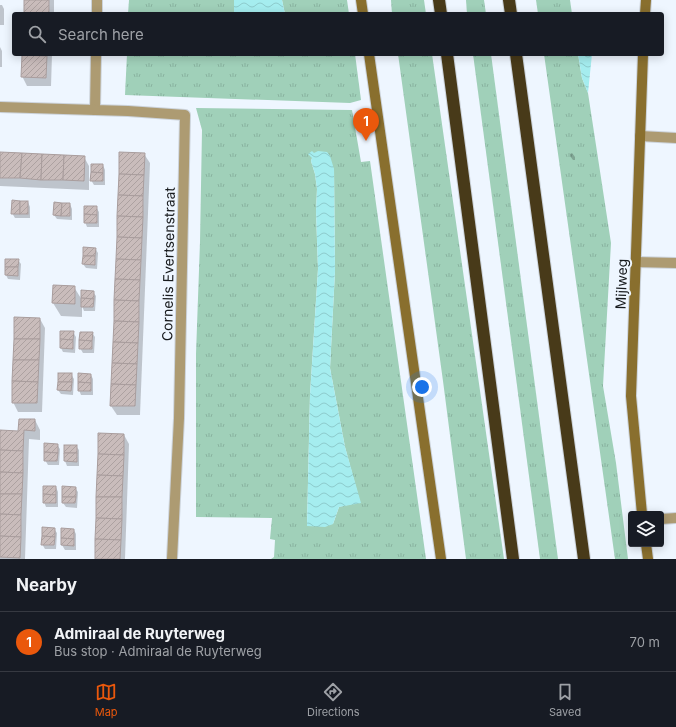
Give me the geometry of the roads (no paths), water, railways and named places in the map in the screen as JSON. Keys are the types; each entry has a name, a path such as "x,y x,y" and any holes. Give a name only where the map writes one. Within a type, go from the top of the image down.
{"highway":[{"path":"439,0 441,12"},
{"path":"509,0 511,12"},
{"path":"446,56 513,559"},
{"path":"516,56 584,559"}],"street":[{"path":"97,0 97,12"},
{"path":"361,0 363,12"},
{"path":"645,12 646,0"},
{"path":"0,107 95,110 96,56"},
{"path":"369,56 441,559"},
{"name":"Mijlweg","path":"642,511 631,396 643,56"},
{"name":"Cornelis Evertsenstraat","path":"95,110 185,115 179,418 172,559"},
{"path":"640,136 676,138"},
{"path":"635,262 676,263"},
{"path":"664,519 676,518"},
{"path":"646,547 648,559"}],"water":[{"path":"234,0 282,0 285,12 234,12"},
{"path":"578,56 592,56 588,93 582,78"},
{"path":"312,151 314,153 318,151 327,152 330,156 334,169 335,271 330,368 345,447 361,503 339,507 333,524 325,527 307,526 310,395 318,269 316,211 317,189 311,161 312,158 308,154"}],"place":[{"name":"Admiraal de Ruyterweg","path":"366,141"}]}
